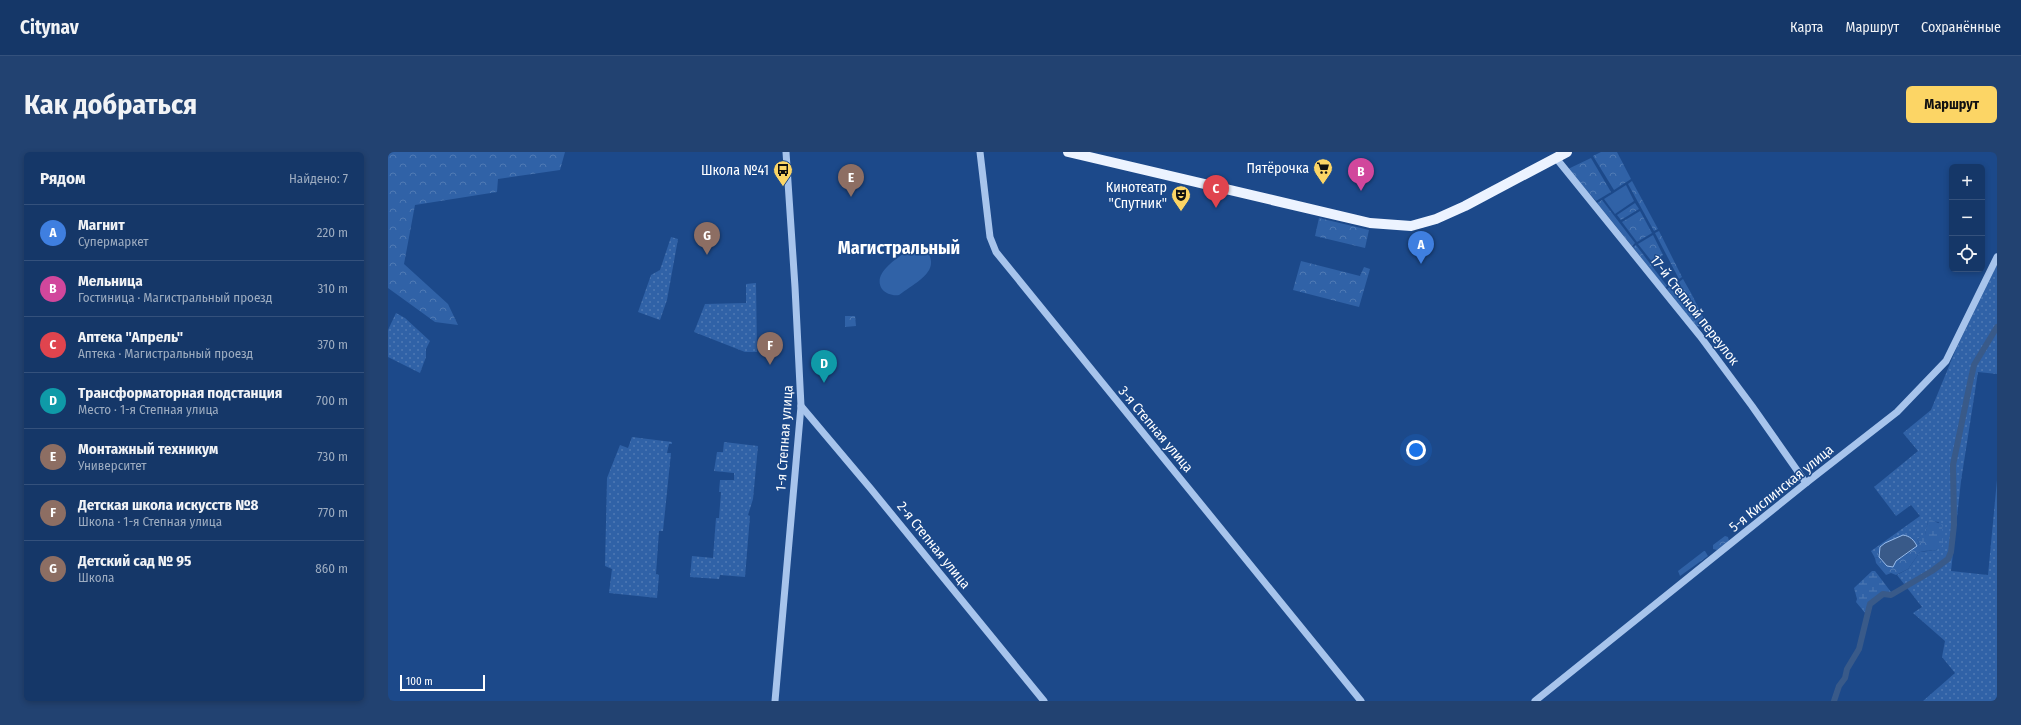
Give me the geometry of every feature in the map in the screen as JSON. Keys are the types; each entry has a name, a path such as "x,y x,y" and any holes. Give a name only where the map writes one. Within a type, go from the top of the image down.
{"main road":[{"path":"1068,152 1370,223 1401,227 1422,224 1458,209 1567,152"}],"street":[{"name":"1-я Степная улица","path":"775,701 801,406 786,152"},
{"name":"3-я Степная улица","path":"980,152 990,237 996,252 1361,701"},
{"name":"17-й Степной переулок","path":"1556,158 1700,336 1752,406 1806,483"},
{"name":"5-я Кислинская улица","path":"1535,701 1806,483 1897,412 1946,361 1997,257"},
{"name":"2-я Степная улица","path":"801,406 866,483 1044,701"}],"green space":[{"path":"388,152 565,152 560,170 498,179 497,192 415,205 404,264 448,304 458,325 435,322 388,288"},
{"path":"1601,152 1617,152 1631,179 1614,190 1593,156"},
{"path":"1591,158 1611,192 1596,201 1568,169"},
{"path":"1632,181 1658,229 1654,231 1628,184"},
{"path":"1626,185 1634,201 1615,214 1604,199"},
{"path":"1602,200 1635,243 1632,246 1597,203"},
{"path":"1635,203 1639,209 1621,220 1617,215"},
{"path":"1640,211 1652,233 1637,242 1622,222"},
{"path":"1319,218 1369,230 1365,248 1315,236"},
{"path":"1659,231 1682,277 1679,279 1655,233"},
{"path":"1653,235 1663,255 1653,263 1638,244"},
{"path":"671,237 678,239 667,300 660,320 638,312 651,275 660,270"},
{"path":"918,245 923,246 929,254 931,262 930,268 926,274 899,295 892,295 886,292 882,289 880,283 880,277 884,271 895,260"},
{"path":"1636,245 1667,286 1665,288 1633,247"},
{"path":"1301,261 1360,276 1364,267 1370,269 1359,307 1293,290"},
{"path":"1997,265 1997,374 1978,372 1961,481 1951,571 1988,575 1997,480 1997,701 1923,701 1955,673 1942,657 1945,641 1913,613 1922,607 1897,575 1908,569 1920,552 1937,550 1941,528 1939,522 1928,521 1925,536 1917,539 1919,543 1917,546 1915,542 1878,553 1879,557 1875,558 1871,551 1920,516 1911,505 1896,516 1874,487 1918,451 1903,433 1931,410 1956,349"},
{"path":"1683,279 1691,293 1677,302 1667,289 1670,287 1675,294 1683,290 1679,282"},
{"path":"756,283 757,352 745,352 694,332 705,304 746,303 746,284"},
{"path":"1691,293 1705,321 1706,325 1704,327 1696,326 1677,302"},
{"path":"396,313 405,318 430,341 426,349 426,357 420,373 388,357 388,330"},
{"path":"845,316 855,316 856,326 845,327"},
{"path":"632,437 672,442 672,444 669,444 667,453 671,453 663,531 659,531 656,574 659,575 657,598 609,593 612,569 605,566 607,478 620,445 628,448"},
{"path":"724,442 758,446 753,499 748,515 750,516 745,577 720,575 719,579 690,577 692,556 713,558 716,518 719,518 721,492 719,492 720,480 734,480 734,473 714,471 717,452 723,452"},
{"path":"1931,520 1943,525 1943,540 1941,546 1931,539 1919,543 1917,539 1925,535 1928,521"},
{"path":"1939,522 1943,525 1942,546 1936,550 1920,552 1908,569 1896,575 1891,573 1886,575 1876,563 1875,558 1879,557 1881,561 1896,561 1910,552 1937,526"},
{"path":"1725,536 1728,537 1729,541 1717,550 1713,549 1713,545"},
{"path":"1704,551 1708,556 1680,576 1678,571"},
{"path":"1872,571 1875,571 1891,592 1891,595 1883,594 1870,604 1866,614 1856,602 1857,599 1854,588"}],"shaded area":[{"path":"1903,535 1912,539 1917,546 1896,561 1893,567 1887,566 1879,557 1880,547 1885,543"}],"waterway":[{"path":"1834,701 1839,686 1845,678 1847,669 1859,649 1870,604 1883,594 1891,595 1932,571 1948,559 1951,552 1954,525 1953,465 1970,383 1974,365 1997,327"}],"place":[{"name":"Пятёрочка","path":"1323,185"},
{"name":"Школа №41","path":"783,187"},
{"name":"Мельница","path":"1361,191"},
{"name":"Монтажный техникум","path":"851,197"},
{"name":"Аптека \"Апрель\"","path":"1216,208"},
{"name":"Кинотеатр \"Спутник\"","path":"1181,212"},
{"name":"Детский сад № 95","path":"707,255"},
{"name":"Магнит","path":"1421,264"},
{"name":"Детская школа искусств №8","path":"770,365"},
{"name":"Трансформаторная подстанция","path":"824,383"}],"district":[{"name":"Магистральный","path":"899,248"}]}
